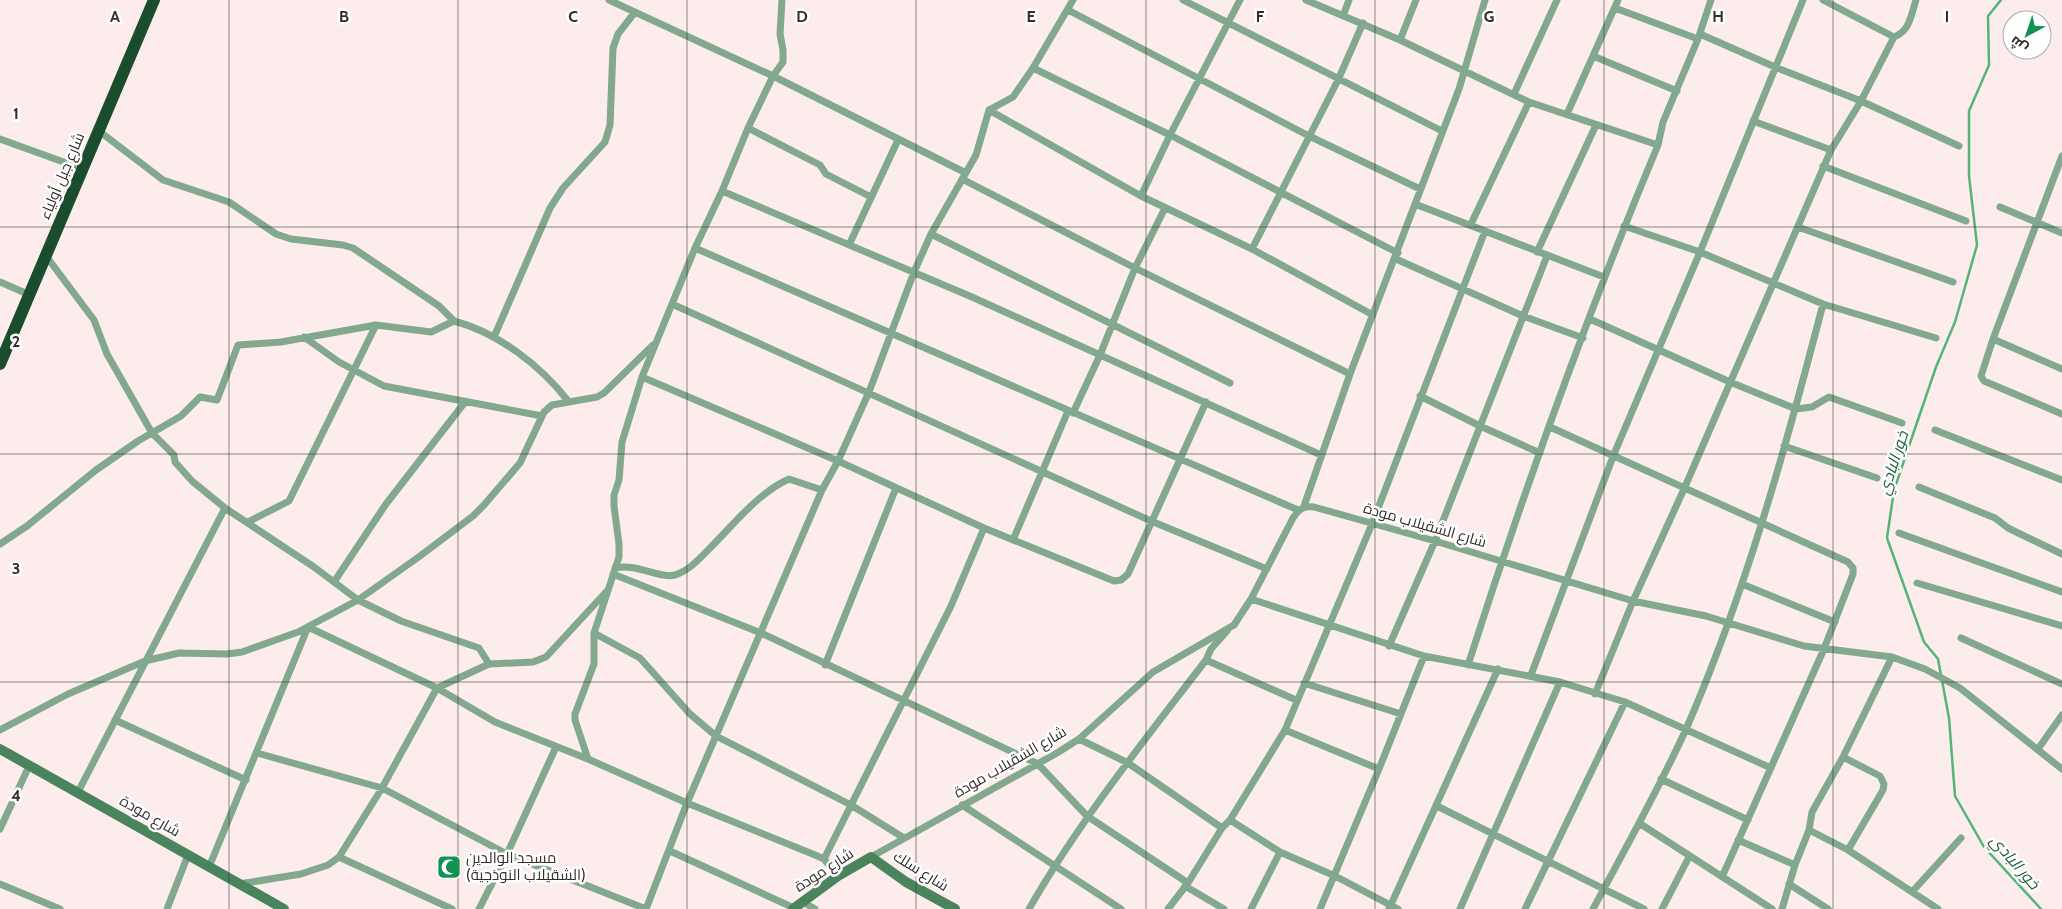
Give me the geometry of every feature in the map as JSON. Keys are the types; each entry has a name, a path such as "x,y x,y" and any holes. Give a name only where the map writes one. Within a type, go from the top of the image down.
{"highway":[{"name":"شارع جبل أولياء","path":"0,364 154,0"}],"street":[{"path":"609,0 773,76 898,140 1136,268 1350,374"},
{"path":"588,759 575,720 575,714 594,664 594,634 614,571 619,544 614,496 619,480 622,442 642,377 695,248 722,191 748,128 773,76 783,62 780,34 782,0"},
{"path":"257,752 382,788 507,854 646,909 687,803 822,490 838,461 869,392 914,272 931,234 976,155 989,110 1013,97 1033,68 1073,0"},
{"path":"1183,0 1442,131"},
{"path":"1141,196 1170,135 1240,0"},
{"path":"1306,0 1400,40 1463,72 1529,102 1658,145"},
{"path":"1343,16 1349,0"},
{"path":"1400,40 1416,0"},
{"path":"695,248 1071,412 1301,508 1459,89 1485,0"},
{"path":"1514,94 1557,0"},
{"path":"1567,114 1618,0"},
{"path":"1468,665 1501,562 1604,277 1658,145 1663,122 1699,37 1711,0"},
{"path":"1531,675 1564,582 1614,454 1700,252 1803,0"},
{"path":"1823,0 1894,37"},
{"path":"1595,694 1633,601 1684,489 1831,150 1861,101 1894,37 1902,34 1907,28 1916,0"},
{"path":"1615,8 1699,37 1861,101 1959,146"},
{"path":"1068,10 1309,136 1420,189"},
{"path":"494,337 550,208 563,188 605,142 610,125 613,48 618,34 634,12"},
{"path":"1252,249 1338,80 1363,24"},
{"path":"1593,56 1677,91"},
{"path":"1033,68 1170,135 1397,256 1523,316 1583,338"},
{"path":"1471,224 1529,102"},
{"path":"989,110 1141,196 1252,249 1373,315"},
{"path":"1753,121 1831,150"},
{"path":"1537,252 1596,125"},
{"path":"748,128 820,165 826,174 871,197"},
{"path":"99,131 163,180 229,202 276,234 291,239 343,245 353,248 439,306 454,321 473,326 494,337 554,382 569,402"},
{"path":"0,139 83,169"},
{"path":"849,245 898,140"},
{"path":"2062,156 1993,339 1981,376 1984,381 2062,414"},
{"path":"1824,166 1966,221"},
{"path":"722,191 914,272 1321,455"},
{"path":"1416,204 1604,277"},
{"path":"2000,207 2062,233"},
{"path":"1013,540 1042,472 1100,355 1136,268 1166,208"},
{"path":"1624,226 1700,252 1823,304 1936,338"},
{"path":"1798,227 1953,282"},
{"path":"1168,909 1222,828 1230,820 1285,730 1296,700 1372,524 1484,231"},
{"path":"931,234 1230,383"},
{"path":"46,256 94,320 107,354 152,434 174,455 175,462 192,481 225,508 248,522 358,600 401,621 479,648 489,664"},
{"path":"1389,646 1435,540 1547,256"},
{"path":"0,282 30,295"},
{"path":"672,304 1151,521 1267,569"},
{"path":"1593,909 1639,823 1686,728 1729,622 1762,524 1796,409 1823,304"},
{"path":"1590,318 1730,382 1796,409 1812,407 1829,397 1902,424"},
{"path":"0,544 27,526 96,470 181,416 200,397 217,400 238,345 281,342 376,325 431,332 454,321"},
{"path":"248,522 289,500 376,325"},
{"path":"304,338 384,386 465,402 494,405 542,416"},
{"path":"1993,339 2062,369"},
{"path":"0,730 68,694 145,661 179,653 227,654 242,652 308,627 358,600 420,556 473,516 484,505 520,463 542,416 548,408 552,405 597,397 604,393 656,342"},
{"path":"642,377 838,461 984,528 1114,581 1121,580 1128,574 1206,402"},
{"path":"1420,396 1540,453"},
{"path":"334,582 386,504 465,402"},
{"path":"1550,426 1614,454 1684,489 1848,562 1854,568 1824,649 1722,876"},
{"path":"1935,430 2062,480"},
{"path":"1784,446 1877,478"},
{"path":"614,571 631,566 668,576 682,572 700,558 754,503 778,484 789,479 822,490"},
{"path":"1919,487 1995,518 2008,528 2062,554"},
{"path":"824,664 896,488"},
{"name":"شارع الشقيلاب مودة","path":"871,857 1038,764 1079,739 1153,672 1234,625 1251,599 1301,508 1314,507 1435,540 1564,582 1633,601 1729,622 1804,646 1892,657 1925,669 1960,688 2062,769"},
{"path":"78,792 225,508"},
{"path":"824,859 951,606 984,528"},
{"path":"1899,533 2062,592"},
{"path":"614,571 761,633 903,702 1038,764 1088,816 1224,909"},
{"path":"1917,583 2062,626"},
{"path":"1742,584 1835,622"},
{"path":"238,884 301,874 328,865 339,857 382,788 437,688 489,664 532,662 546,657 608,590"},
{"path":"1251,599 1424,656 1531,675 1625,702 1771,768"},
{"path":"308,627 437,688 495,722 588,759 687,803 824,859 838,876"},
{"path":"209,867 308,627"},
{"path":"1029,909 1054,864 1088,816 1206,660 1211,649 1228,629"},
{"path":"594,634 640,658 690,714 716,736 851,805 904,838"},
{"path":"1961,638 2062,684"},
{"path":"1320,909 1402,714 1424,656"},
{"path":"1782,909 1795,865 1809,830 1812,812 1843,757 1892,657"},
{"path":"1206,660 1296,700"},
{"path":"1389,907 1437,806 1498,669"},
{"path":"1460,909 1560,682"},
{"path":"1304,683 1402,714"},
{"path":"1525,909 1625,702"},
{"path":"2038,749 2062,715"},
{"path":"115,720 246,780"},
{"path":"1285,730 1379,769"},
{"path":"1079,739 1128,762 1222,828"},
{"path":"479,909 507,854 556,747"},
{"name":"شارع مودة","path":"0,750 284,909"},
{"path":"1843,757 1880,776 1884,784 1848,850"},
{"path":"0,829 29,766"},
{"path":"1661,778 1748,820"},
{"path":"962,805 1121,909"},
{"path":"1437,806 1644,909"},
{"path":"1230,820 1280,852 1335,876 1389,907 1398,909"},
{"path":"1639,823 1772,909"},
{"path":"1809,830 1848,850 1936,909"},
{"path":"1912,892 1961,838"},
{"path":"1738,840 1795,865"},
{"path":"670,851 796,906 815,909"},
{"path":"1251,909 1280,852"},
{"path":"167,909 188,855"},
{"path":"339,857 452,909"},
{"name":"شارع مودة","path":"796,906 838,876 871,857"},
{"name":"شارع سلك","path":"871,857 906,882 956,909"},
{"path":"1662,909 1689,857"},
{"path":"0,884 60,909"},
{"path":"1789,884 1828,909"}],"waterway":[{"name":"خور البادي","path":"2001,0 1988,16 1989,65 1969,111 1969,176 1977,245 1955,322 1936,367 1894,490 1887,538 1924,642 1938,659 1949,718 1955,796 1984,847 2041,909"}],"place":[{"name":"مسجد الوالدين (الشقيلاب النوذجية)","path":"449,867"}]}
